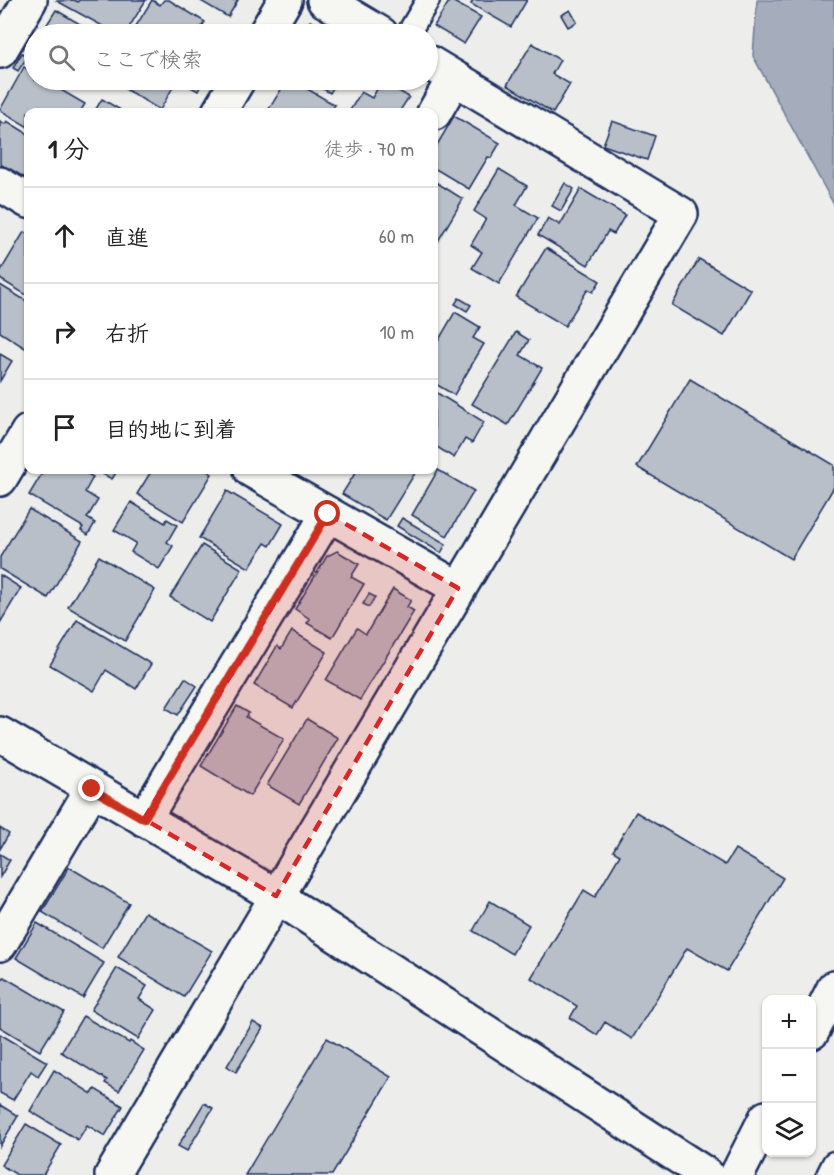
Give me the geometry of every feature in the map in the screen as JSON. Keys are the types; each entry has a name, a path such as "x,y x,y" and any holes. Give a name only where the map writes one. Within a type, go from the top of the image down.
{"street":[{"path":"0,51 30,0"},
{"path":"271,24 285,0"},
{"path":"324,0 364,24"},
{"path":"112,1175 681,214 441,70 438,88"},
{"path":"221,108 232,90"},
{"path":"435,108 438,90"},
{"path":"0,184 24,199"},
{"path":"0,479 24,439"},
{"path":"258,474 458,588"},
{"path":"144,819 328,514"},
{"path":"0,734 276,896 707,1175"},
{"path":"0,944 92,789"},
{"path":"816,1024 834,988"},
{"path":"737,1175 762,1126"}],"lane":[{"path":"414,24 428,0"},
{"path":"828,1175 834,1164"}],"highlighted area":[{"path":"328,514 458,588 276,896 144,819"}],"water":[{"path":"757,0 834,0 834,205 753,56"}],"building":[{"path":"146,0 131,24 99,24 57,1"},
{"path":"152,0 160,5 164,0 169,0 205,22 204,24 137,24"},
{"path":"199,0 238,0 228,17"},
{"path":"450,0 481,17 464,44 438,28 438,24 435,24"},
{"path":"473,0 527,0 511,27 471,4"},
{"path":"56,10 80,24 47,24"},
{"path":"570,10 577,22 568,27 561,15"},
{"path":"532,43 560,60 552,74 570,84 553,113 507,85"},
{"path":"22,53 24,54 24,62 18,71 13,68"},
{"path":"24,67 24,90 61,90 85,104 82,108 24,108 24,125 0,110"},
{"path":"127,90 171,90 161,108 157,108"},
{"path":"281,90 309,90 335,105 333,108 270,108"},
{"path":"377,90 397,90 409,97 402,108 351,108 361,92 372,98"},
{"path":"102,99 117,108 96,108"},
{"path":"454,116 500,143 491,158 488,157 469,189 438,170 438,143"},
{"path":"0,121 5,124 7,121 24,132 24,179 0,164"},
{"path":"612,121 655,136 647,160 603,145"},
{"path":"499,169 527,186 516,205 538,218 499,284 472,268 482,252 471,245 486,219 474,211"},
{"path":"438,183 463,199 438,241"},
{"path":"565,183 574,189 561,211 552,206"},
{"path":"581,189 625,215 614,234 608,231 588,265 538,235 548,218 560,225"},
{"path":"24,232 24,294 0,279 0,272"},
{"path":"546,248 600,281 593,292 588,289 565,326 516,297"},
{"path":"699,259 751,290 724,336 672,305"},
{"path":"0,285 24,300 24,347 0,332"},
{"path":"459,298 471,305 467,311 455,304"},
{"path":"455,312 480,327 473,338 484,344 454,395 438,385 438,341"},
{"path":"516,332 529,340 520,355 542,368 508,425 472,404"},
{"path":"0,354 12,361 0,381"},
{"path":"690,379 834,465 834,487 791,559 637,467"},
{"path":"438,393 484,422 472,443 465,439 454,458 438,448"},
{"path":"438,470 474,491 447,536 412,515 436,474 438,474"},
{"path":"42,474 88,474 93,477 85,492 98,500 87,518 95,523 88,535 81,530 83,527 29,495"},
{"path":"103,474 115,474 112,479"},
{"path":"150,474 212,474 183,522 137,494"},
{"path":"354,474 415,474 386,520 342,494"},
{"path":"227,491 283,524 270,546 265,543 249,568 199,538"},
{"path":"131,502 165,523 167,519 177,525 167,542 173,546 159,569 131,552 136,543 114,530"},
{"path":"29,509 82,541 48,598 0,569 0,557"},
{"path":"402,518 446,544 441,553 397,526"},
{"path":"202,545 242,569 210,622 170,597"},
{"path":"337,551 359,564 351,577 364,584 332,638 307,623 310,619 295,609 327,556"},
{"path":"99,556 155,590 125,641 68,607"},
{"path":"0,575 21,588 0,623"},
{"path":"393,589 411,600 407,607 414,611 360,700 326,680 357,628 366,634"},
{"path":"369,594 375,597 369,607 363,604"},
{"path":"77,620 151,664 136,689 106,670 94,691 50,665"},
{"path":"292,631 327,652 293,708 254,685 277,646 281,649"},
{"path":"185,678 197,686 178,715 166,708"},
{"path":"237,706 249,713 246,717 284,739 250,796 201,766"},
{"path":"307,719 338,738 299,804 267,785"},
{"path":"636,812 725,865 735,849 783,878 727,971 687,948 632,1039 605,1022 597,1035 570,1018 577,1006 531,978 584,890 595,897 620,855 613,851"},
{"path":"0,828 9,834 0,849"},
{"path":"0,854 10,860 0,877"},
{"path":"69,867 129,903 102,948 42,912"},
{"path":"490,901 529,925 512,954 473,931"},
{"path":"145,912 212,951 184,997 118,957"},
{"path":"37,923 104,963 83,998 16,958"},
{"path":"117,968 147,986 139,999 156,1010 138,1039 91,1010"},
{"path":"4,977 64,1012 40,1051 0,1027 0,983"},
{"path":"83,1016 144,1050 119,1091 105,1083 107,1080 61,1052"},
{"path":"253,1022 263,1028 236,1072 227,1066"},
{"path":"0,1034 47,1062 38,1076 31,1071 13,1100 0,1093"},
{"path":"327,1038 391,1077 332,1175 245,1175"},
{"path":"54,1070 92,1094 95,1089 123,1106 105,1136 87,1125 78,1140 30,1111"},
{"path":"204,1103 213,1108 187,1151 178,1146"},
{"path":"0,1105 18,1116 0,1146"},
{"path":"26,1124 61,1145 43,1175 17,1175 1,1165"}],"route":[{"path":"92,789 144,819 328,514"}]}
